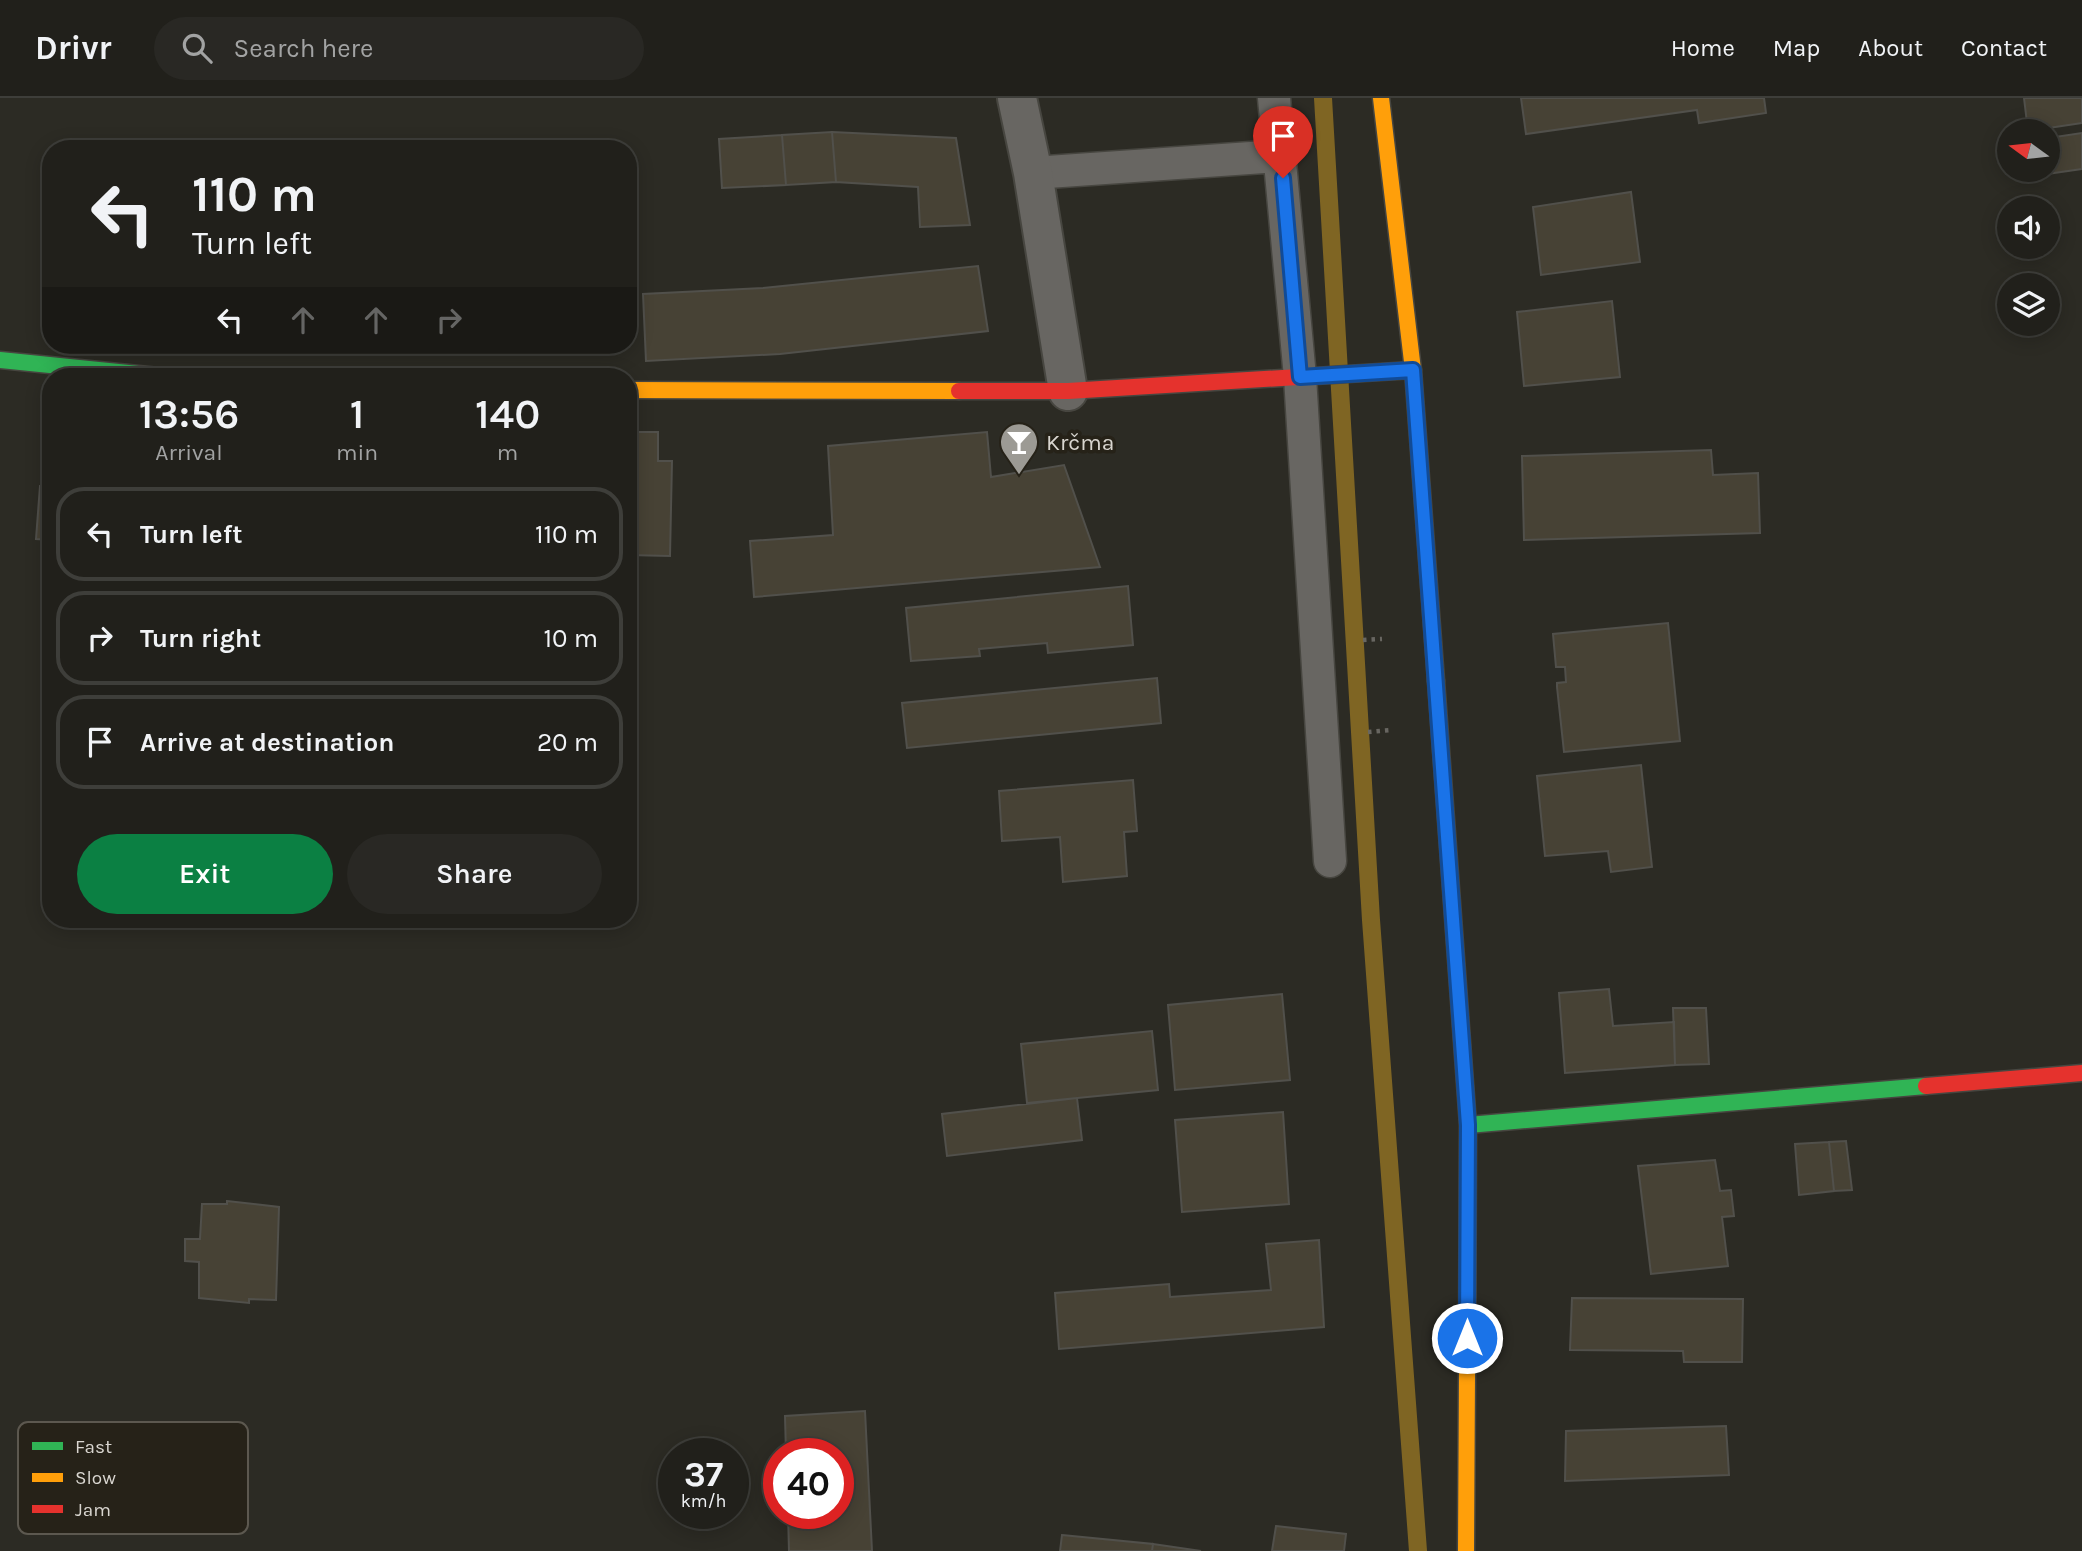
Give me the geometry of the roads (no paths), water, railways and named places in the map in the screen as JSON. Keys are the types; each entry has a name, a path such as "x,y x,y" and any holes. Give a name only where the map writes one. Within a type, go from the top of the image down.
{"street":[{"path":"1017,98 1033,173 1068,391"},
{"path":"1381,98 1413,370 1468,1125 1466,1551"},
{"path":"0,360 79,368"},
{"path":"637,390 1068,391 1413,370"},
{"path":"1468,1125 2082,1073"}],"lane":[{"path":"1274,98 1300,377 1330,861"},
{"path":"1033,173 1280,156"}],"waterway":[{"path":"1323,98 1371,920 1418,1551"}],"place":[{"name":"Krčma","path":"1019,476"}]}
